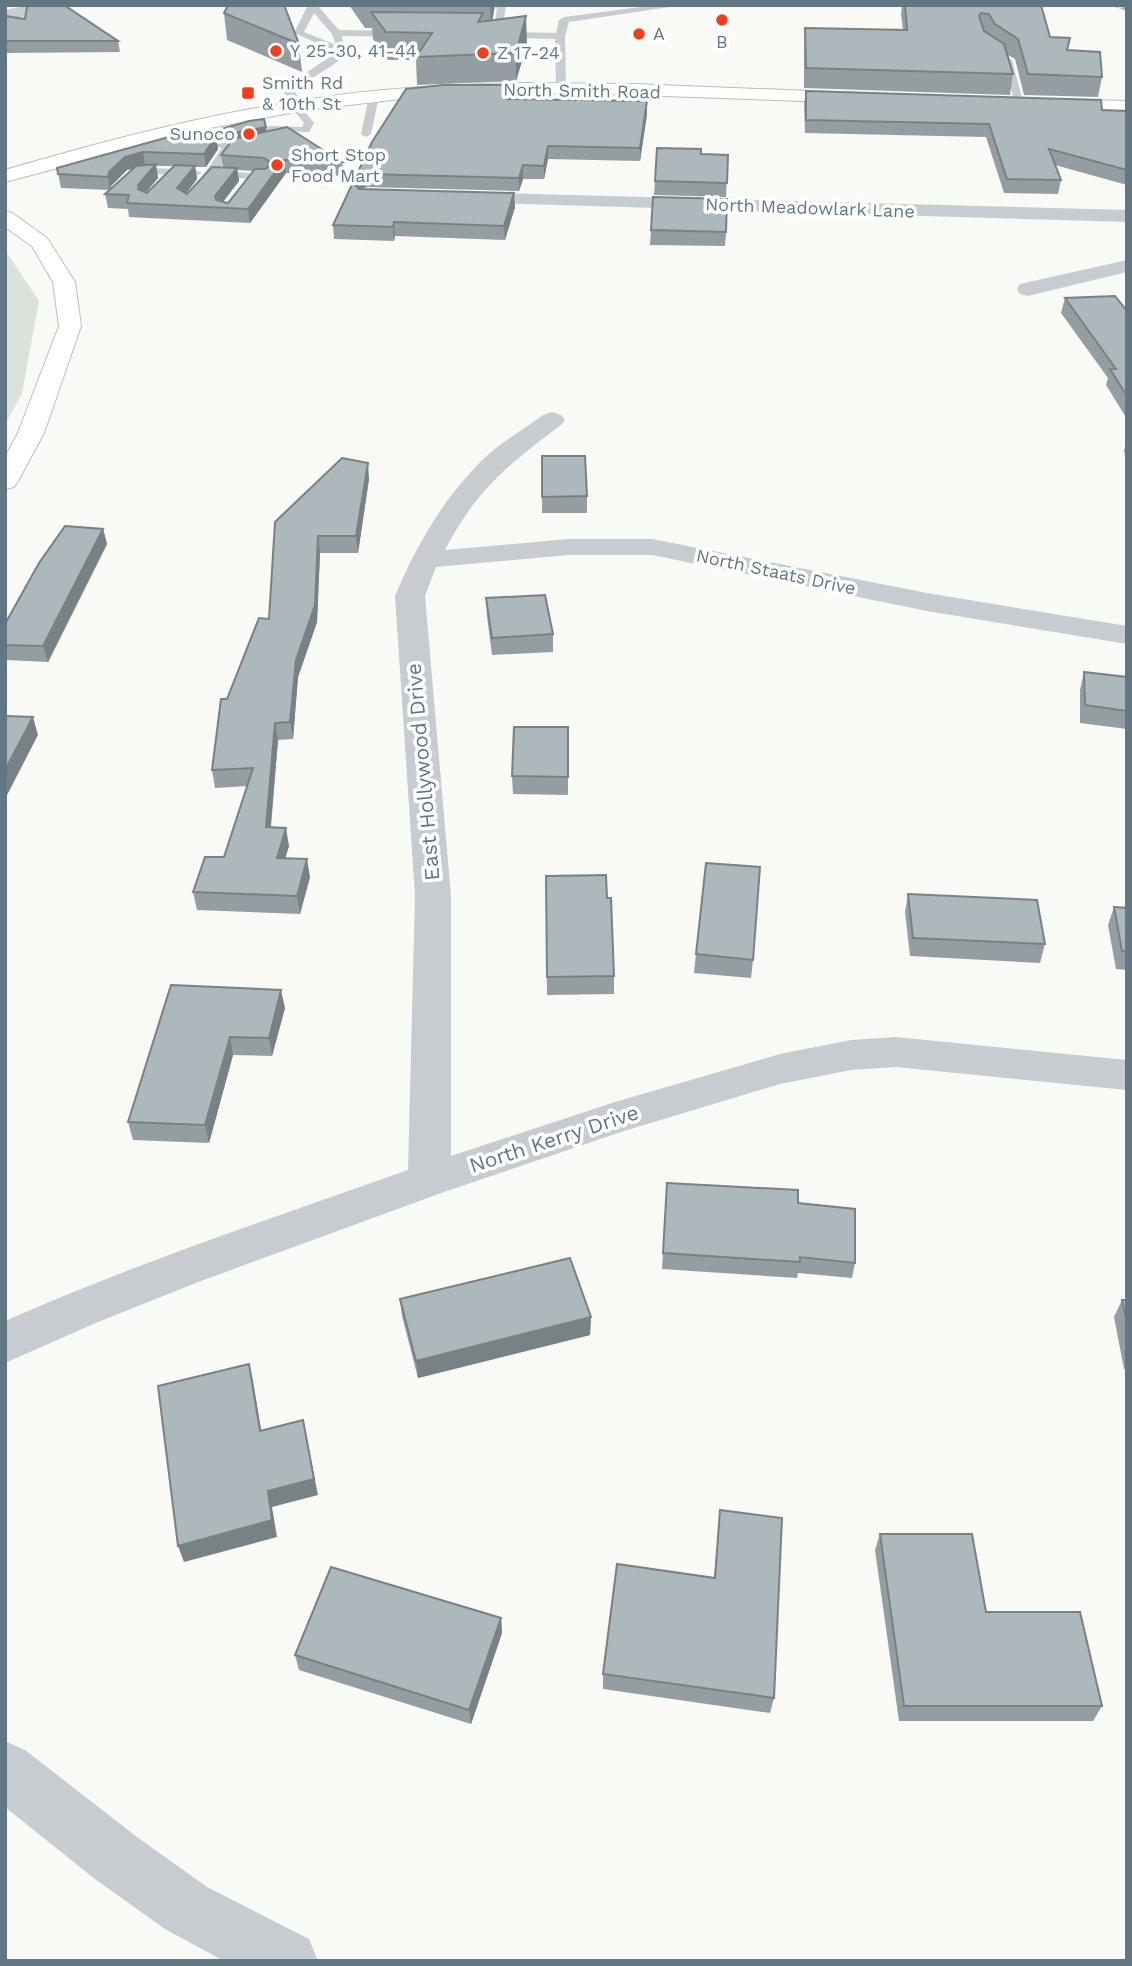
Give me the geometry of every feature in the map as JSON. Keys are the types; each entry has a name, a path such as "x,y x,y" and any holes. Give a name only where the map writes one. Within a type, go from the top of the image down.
{"main road":[{"name":"North Smith Road","path":"5,176 174,130 302,104 374,96 448,90 561,89 871,98"},
{"path":"1013,103 1127,106"},
{"path":"5,217 40,242 64,282 70,326 31,433 5,481"}],"street":[{"path":"5,15 23,13 43,5"},
{"name":"North Meadowlark Lane","path":"448,198 1127,216"},
{"path":"1028,289 1127,266"},
{"name":"East Hollywood Drive","path":"429,1180 433,896 411,596 423,560 438,533 478,481 500,458 552,420"},
{"name":"North Staats Drive","path":"423,560 569,547 652,547 950,606 1127,635"},
{"name":"North Kerry Drive","path":"5,1343 82,1308 186,1268 429,1180 615,1118 780,1069 851,1055 896,1052 1127,1075"},
{"path":"5,1770 116,1858 186,1909 288,1961"}],"lane":[{"path":"497,35 502,5"},
{"path":"561,89 561,36 566,5"},
{"path":"564,20 679,5"},
{"path":"312,6 336,33 343,51 299,33 312,6"},
{"path":"336,33 417,34"},
{"path":"484,35 561,36"},
{"path":"986,48 1007,60 1013,103"},
{"path":"268,134 302,134 309,123 301,113 302,104 289,93 295,83 326,68 343,51"},
{"path":"366,134 374,96"},
{"path":"174,130 216,143 236,142 206,178"},
{"path":"117,191 133,174 146,171 168,177 249,181 266,177"}],"shaded area":[{"path":"5,250 39,301 22,393 5,425"}],"building":[{"path":"64,5 118,41 5,41 5,16 25,19 27,7"},
{"path":"228,5 284,5 299,44 224,13"},
{"path":"905,5 1041,5 1050,37 1070,38 1067,50 1100,52 1102,77 1028,74 1018,39 995,24 989,14 981,13 979,16 984,31 1004,44 1013,74 806,68 805,28 907,30"},
{"path":"371,12 483,13 478,22 526,16 516,53 416,57 432,33 386,32"},
{"path":"443,85 511,85 507,99 647,101 640,148 548,146 544,166 523,165 519,178 366,174 358,176 353,183 359,189 514,193 504,226 394,222 393,227 333,225 372,142 406,89"},
{"path":"806,91 1101,100 1102,110 1127,111 1127,170 1049,149 1061,180 1007,179 989,124 806,120"},
{"path":"264,119 266,127 228,134 215,131 249,121"},
{"path":"287,127 342,162 284,160 248,209 127,203 129,195 105,194 136,166 156,164 138,185 138,189 147,193 175,165 195,166 177,188 187,194 212,167 237,168 215,196 216,200 228,203 255,169 265,169 273,164 264,158 221,155 233,139"},
{"path":"190,131 216,136 204,154 143,152 125,157 109,172 108,177 58,174 57,168"},
{"path":"657,148 701,149 701,154 728,155 727,183 655,181"},
{"path":"653,197 727,199 726,232 651,230"},
{"path":"1115,296 1127,311 1127,396 1110,369 1116,369 1065,298"},
{"path":"542,456 585,456 587,496 542,497"},
{"path":"342,458 368,463 356,536 318,536 315,605 296,660 290,722 275,723 266,827 286,828 277,858 307,859 297,896 193,892 205,857 224,857 253,768 212,770 221,699 227,699 259,618 269,619 275,522"},
{"path":"65,526 103,529 43,646 5,645 5,624 39,563"},
{"path":"545,595 553,634 492,638 486,598"},
{"path":"1084,672 1127,677 1127,711 1085,705"},
{"path":"5,716 33,717 5,770"},
{"path":"514,727 568,727 568,777 512,776"},
{"path":"706,863 760,867 753,960 696,954"},
{"path":"606,875 607,898 611,898 614,976 547,977 546,876"},
{"path":"908,894 1037,900 1045,944 913,938"},
{"path":"1114,907 1127,908 1127,951 1122,951"},
{"path":"171,985 281,990 269,1038 230,1037 205,1125 128,1122"},
{"path":"667,1183 798,1190 798,1203 855,1209 855,1263 800,1257 800,1262 663,1253"},
{"path":"570,1258 591,1317 416,1361 400,1299"},
{"path":"1122,1300 1127,1300 1127,1324"},
{"path":"249,1364 260,1431 303,1420 314,1479 268,1491 272,1520 178,1546 158,1386"},
{"path":"720,1510 782,1518 774,1698 603,1674 617,1564 715,1578"},
{"path":"880,1534 972,1534 986,1612 1080,1612 1102,1706 904,1706"},
{"path":"331,1567 501,1618 469,1710 295,1655"}],"railway":[{"path":"1115,5 1127,9"}],"place":[{"name":"B","path":"722,20"},
{"name":"A","path":"639,34"},
{"name":"Y 25-30, 41-44","path":"276,51"},
{"name":"Z 17-24","path":"483,53"},
{"name":"Smith Rd & 10th St","path":"248,93"},
{"name":"Sunoco","path":"249,134"},
{"name":"Short Stop Food Mart","path":"277,165"}]}
